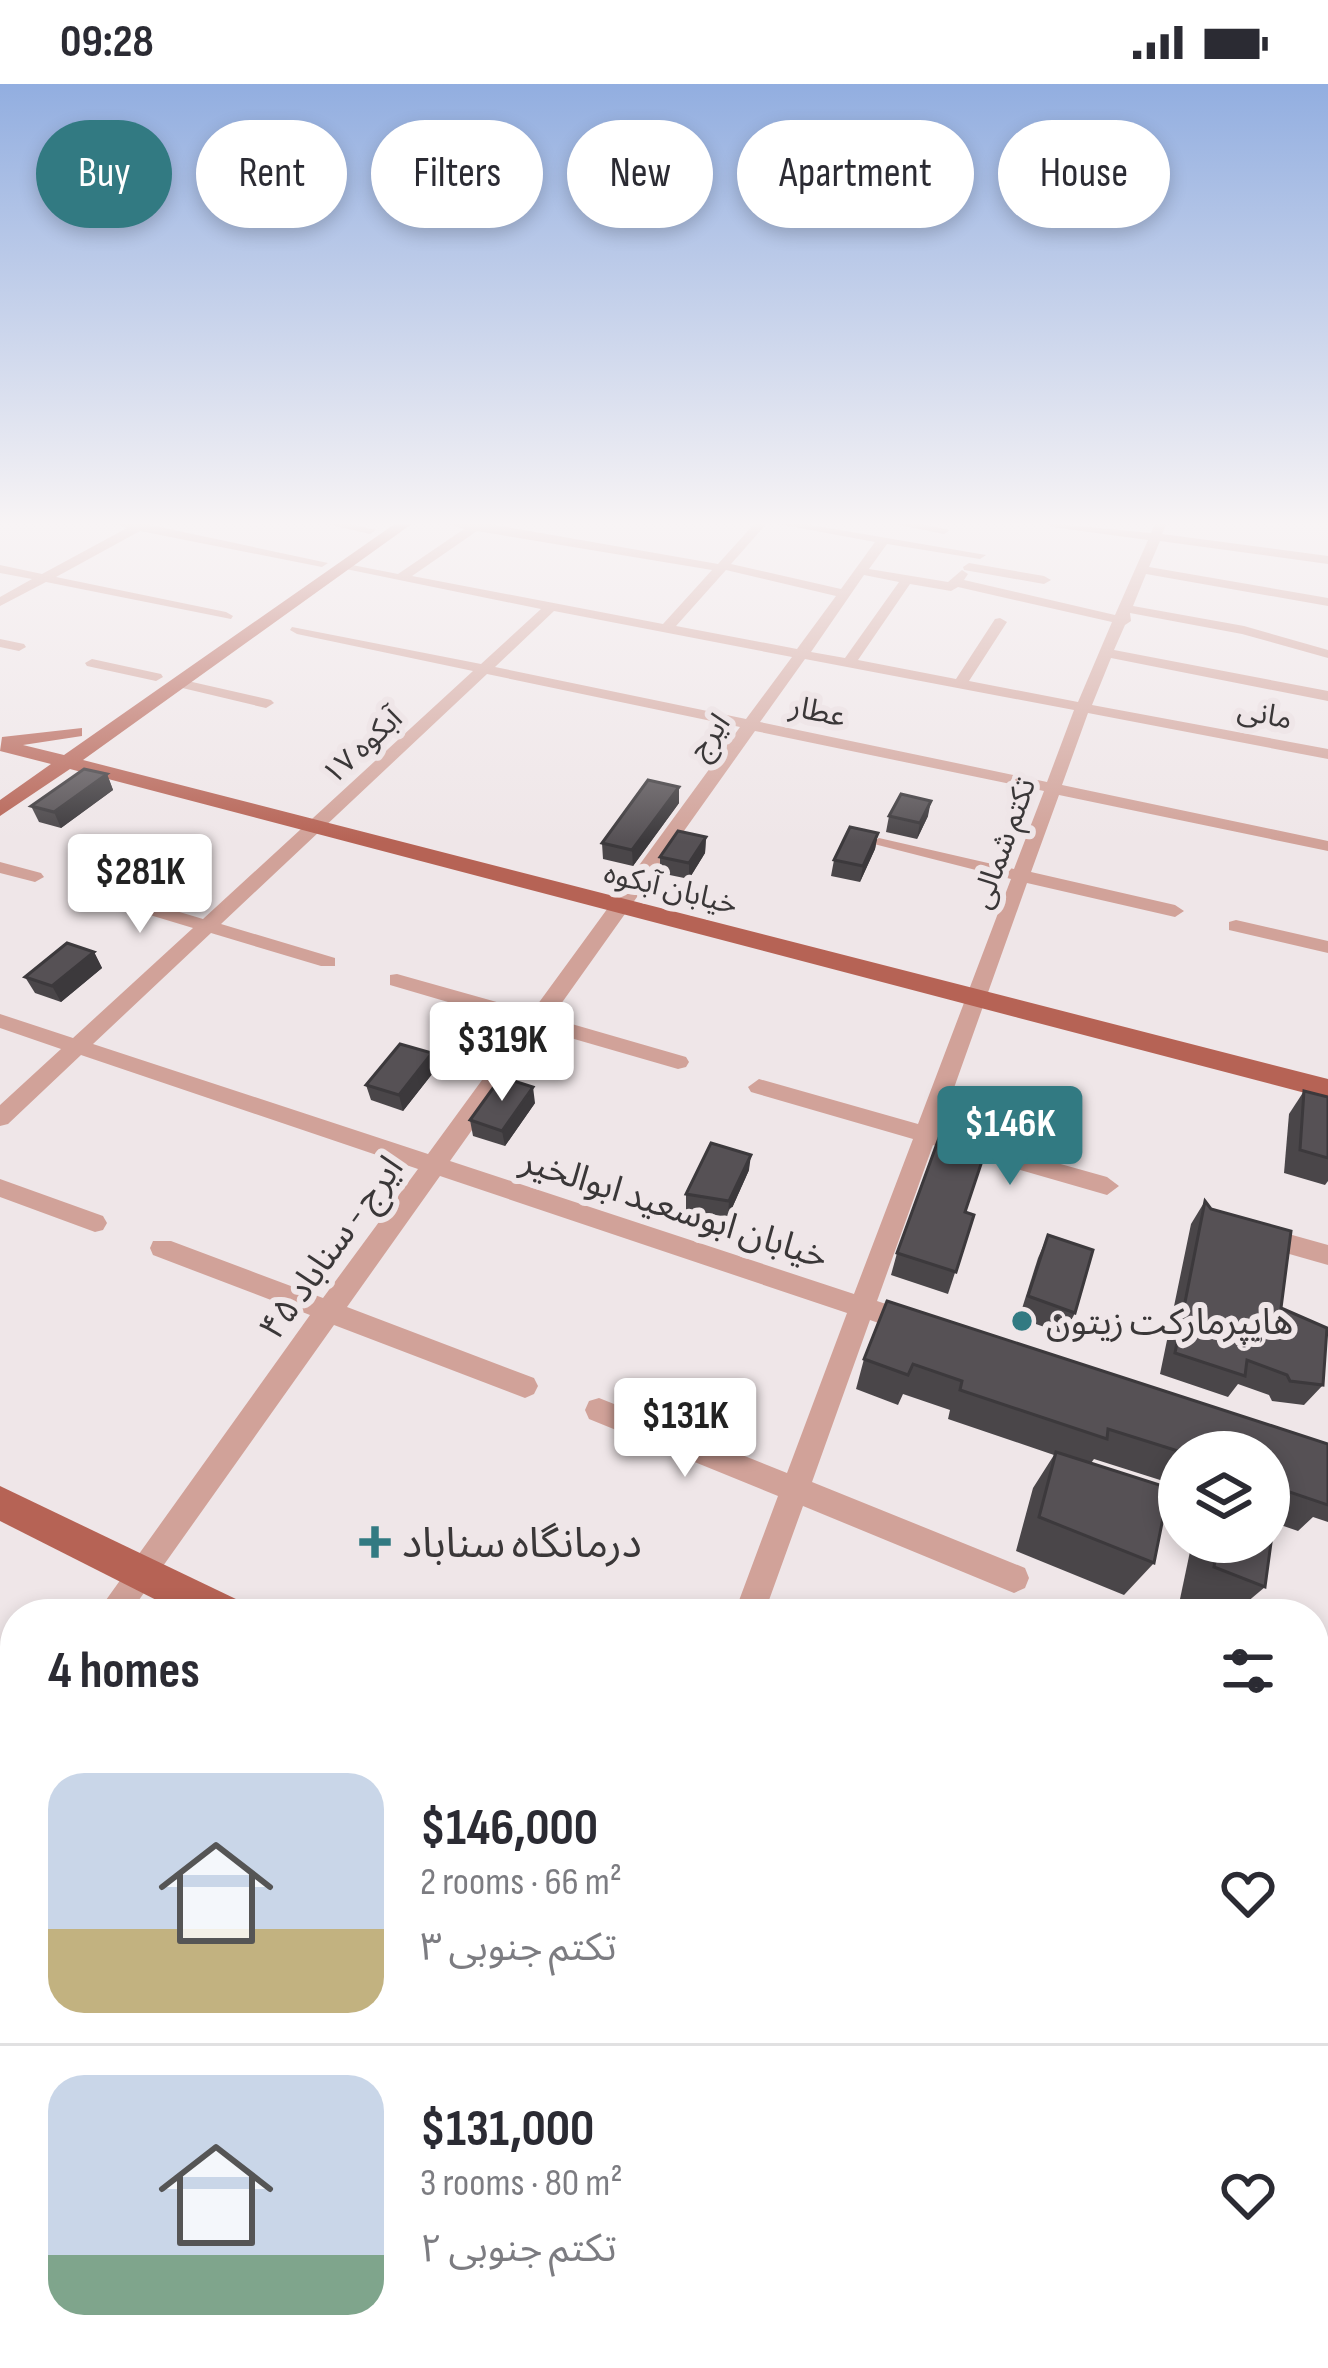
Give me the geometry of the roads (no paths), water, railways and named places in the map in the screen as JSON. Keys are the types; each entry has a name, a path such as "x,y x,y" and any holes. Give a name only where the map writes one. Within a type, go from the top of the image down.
{"main road":[{"path":"0,784 231,630"},
{"path":"0,810 248,630"},
{"path":"133,716 128,751 149,784"},
{"path":"0,743 75,732"},
{"name":"خیابان آبکوه","path":"0,743 1328,1088"},
{"path":"0,1503 194,1599"}],"street":[{"name":"عطار","path":"297,630 1328,846"},
{"name":"آبکوه ۱۷","path":"0,1118 527,630"},
{"name":"مانی","path":"676,630 1328,754"},
{"name":"ایرج","path":"620,905 819,630"},
{"path":"849,663 872,630"},
{"path":"960,684 995,630"},
{"name":"تکتم شمالی","path":"755,1599 980,998 1083,707 1119,630"},
{"path":"1241,630 1328,654"},
{"path":"0,643 19,647"},
{"path":"1109,652 1328,696"},
{"path":"92,663 156,677"},
{"path":"179,683 266,703"},
{"path":"879,843 1175,911"},
{"path":"0,867 34,878"},
{"path":"93,892 328,962"},
{"name":"ایرج - سناباد ۴۵","path":"122,1599 620,905"},
{"path":"1236,926 1328,947"},
{"path":"397,980 678,1062"},
{"name":"خیابان ابوسعید ابوالخیر","path":"0,1021 930,1330"},
{"path":"759,1087 1107,1186"},
{"path":"0,1188 94,1222"},
{"path":"1226,1226 1328,1256"},
{"path":"162,1247 525,1386"},
{"path":"599,1409 1013,1578"}],"place":[{"name":"هایپرمارکت زیتون","path":"1022,1321"},
{"name":"درمانگاه سناباد","path":"375,1542"}]}
